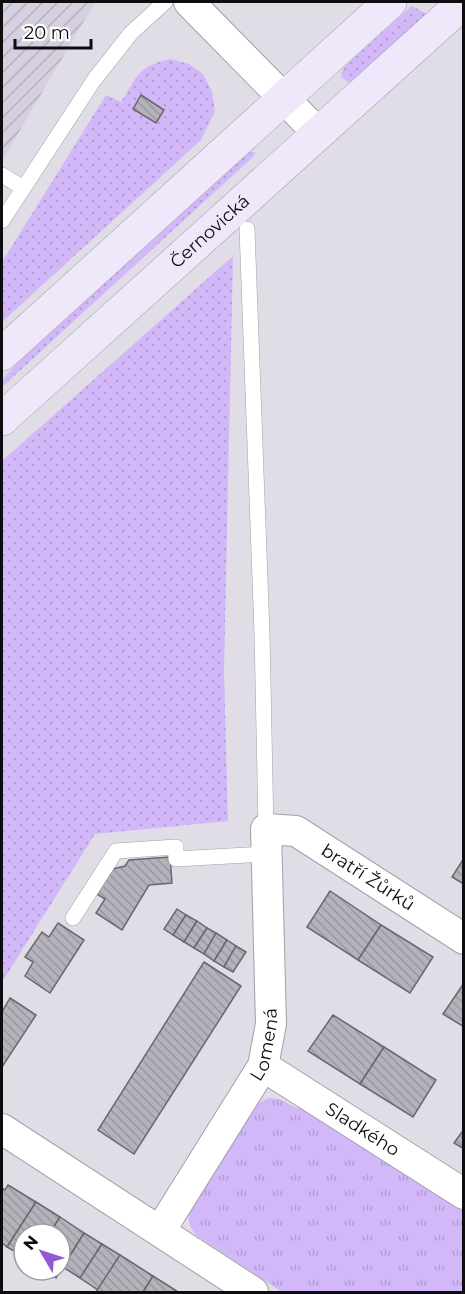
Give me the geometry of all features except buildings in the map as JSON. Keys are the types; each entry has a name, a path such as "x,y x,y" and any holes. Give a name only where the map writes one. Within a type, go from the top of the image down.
{"main road":[{"name":"Černovická","path":"2,419 464,2"},
{"path":"2,354 382,8"}],"street":[{"path":"189,2 318,133"},
{"name":"bratří Žůrků","path":"266,841 296,831 464,939"},
{"name":"Lomená","path":"160,1231 263,1066 271,1024 266,841"},
{"name":"Sladkého","path":"263,1066 464,1194"},
{"path":"2,1129 253,1293"}],"lane":[{"path":"2,221 94,80 131,33 165,2"},
{"path":"2,175 23,188"},
{"path":"73,918 116,851 176,847 176,859 266,841 262,633 247,229"}],"shaded area":[{"path":"2,2 95,2 2,161"}],"green space":[{"path":"416,2 444,2 351,83 342,78 341,73 345,66"},
{"path":"170,59 189,64 203,74 212,92 215,111 201,140 2,322 2,262 106,95 121,102 140,73 151,65"},
{"path":"250,152 255,152 254,156 2,387 2,380 19,361"},
{"path":"233,256 224,670 228,821 95,834 2,982 2,461"},
{"path":"268,1098 279,1099 297,1108 304,1108 463,1211 463,1292 282,1292 196,1235 189,1222 191,1208 259,1103"}],"pier":[{"path":"408,2 463,2 464,36 409,4"}]}
